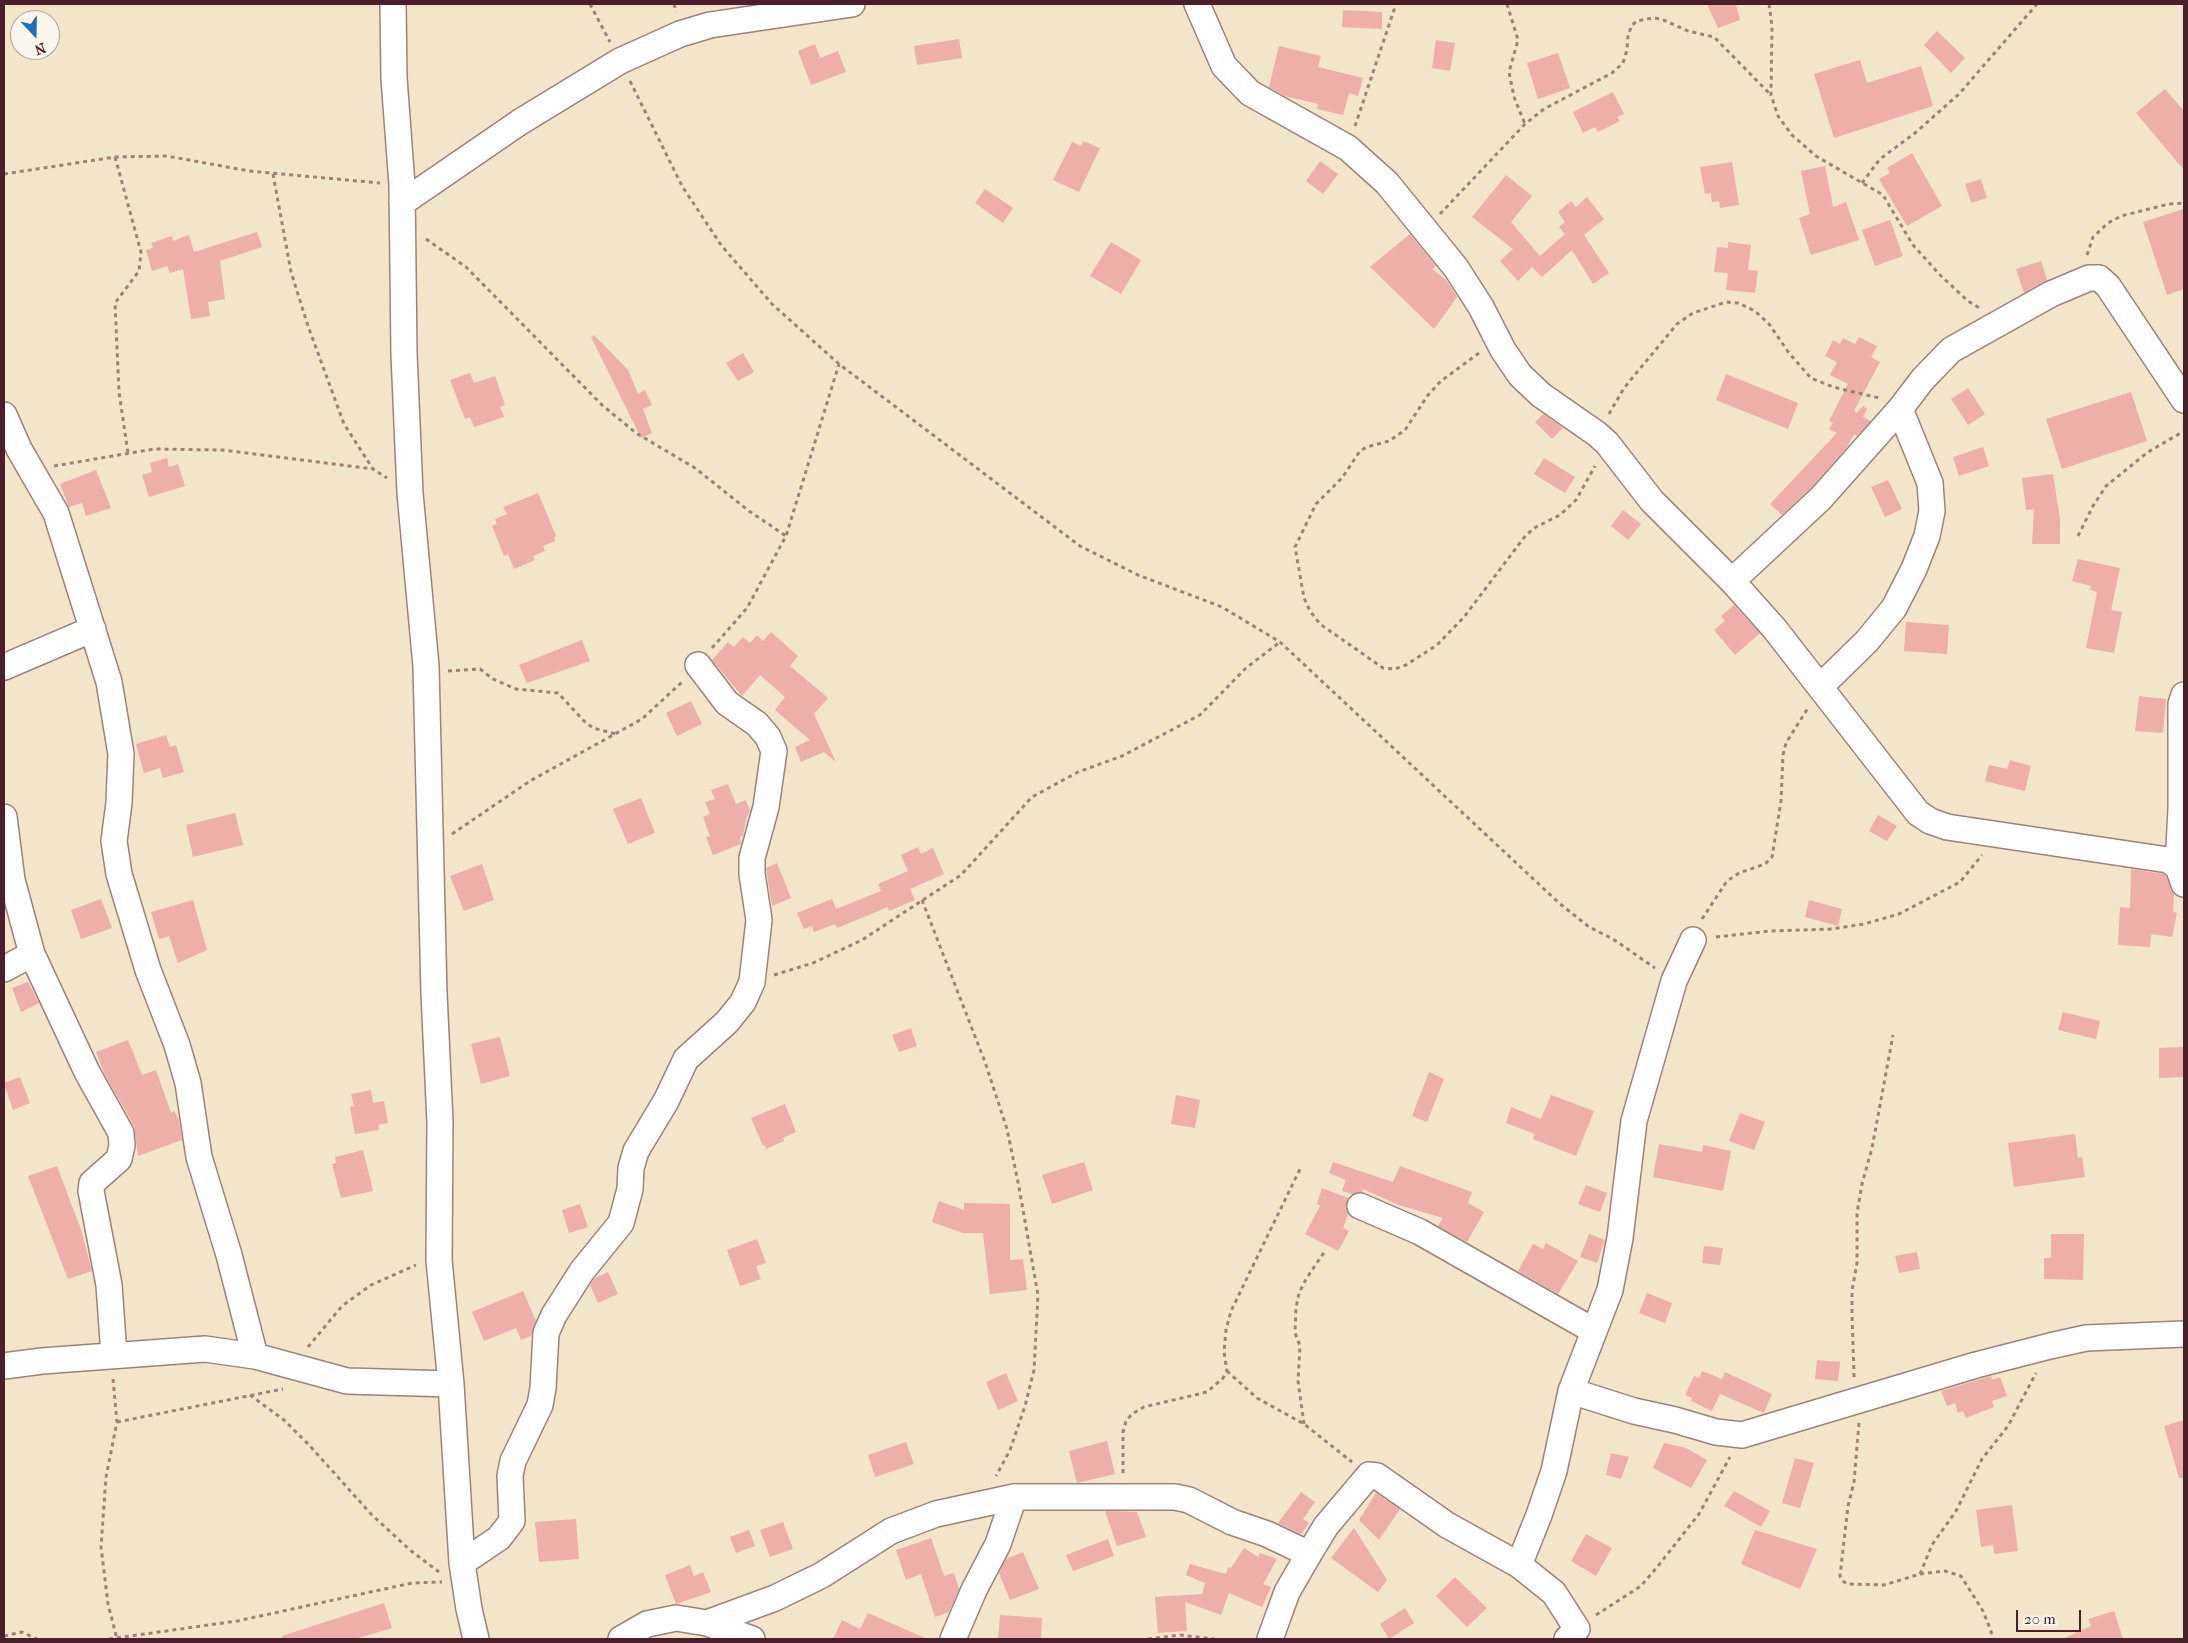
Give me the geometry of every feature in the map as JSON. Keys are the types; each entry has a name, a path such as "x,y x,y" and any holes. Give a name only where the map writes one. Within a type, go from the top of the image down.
{"street":[{"path":"393,4 394,78 402,204 404,354 410,493 426,666 440,1122 439,1260 460,1508 459,1579 476,1639"},
{"path":"402,204 520,122 620,61 695,30 763,10 852,4"},
{"path":"1197,4 1224,66 1250,93 1348,148 1387,183 1426,229 1476,300 1520,375 1541,396 1602,438 1652,501 1732,581 1774,628 1821,686 1918,813 1930,821 1947,827 2168,860 2181,876"},
{"path":"1732,581 1821,498 1903,405 1922,379 1951,350 2051,294 2088,278 2099,278 2108,286 2184,400"},
{"path":"1821,686 1867,641 1894,608 1914,570 1927,536 1932,511 1930,483 1903,405"},
{"path":"4,415 31,470 56,513 109,682 121,754 119,803 114,841 119,874 145,962 177,1045 188,1082 200,1157 255,1356"},
{"path":"4,667 93,629"},
{"path":"459,1579 499,1538 512,1521 510,1476 513,1461 540,1405 543,1388 546,1333 554,1315 582,1272 621,1222 630,1189 631,1168 636,1151 666,1101 686,1059 727,1022 742,1002 752,982 759,920 752,874 752,858 766,807 774,750 768,737 757,724 727,703 698,665"},
{"path":"2181,876 2181,704 2184,694"},
{"path":"4,817 12,880 20,917 32,954 90,1078 121,1133 122,1145 119,1159 92,1183 90,1191 109,1285 112,1355"},
{"path":"1519,1565 1554,1471 1571,1392 1610,1290 1618,1247 1634,1121 1674,981 1693,940"},
{"path":"4,969 32,954"},
{"path":"1360,1206 1420,1232 1594,1331"},
{"path":"1571,1392 1634,1411 1716,1432 1742,1435 1976,1365 2050,1346 2086,1338 2184,1334"},
{"path":"4,1366 112,1355 205,1349 255,1356 293,1377 347,1381 451,1384"},
{"path":"1270,1639 1287,1592 1309,1554 1326,1526 1369,1474 1377,1476 1447,1525 1519,1565 1554,1592 1572,1634"},
{"path":"953,1639 974,1590 998,1544 1014,1497"},
{"path":"707,1623 774,1598 822,1575 890,1531 936,1514 1014,1497 1175,1497 1189,1500 1218,1516 1267,1534 1309,1554"},
{"path":"621,1639 647,1624 676,1618 707,1623 752,1639"}],"path":[{"path":"590,4 682,186 721,245 772,304 839,364 1080,546 1138,576 1222,606 1280,642 1558,903 1589,927 1613,939 1674,981"},
{"path":"1348,148 1396,4"},
{"path":"1506,4 1518,40 1509,72 1514,97 1525,124"},
{"path":"1769,4 1772,26 1771,95 1778,116 1792,135 1816,156 1836,170 1883,195 1913,245 1940,275 1968,301 2000,321"},
{"path":"1862,183 1880,159 1915,134 1959,94 2037,4"},
{"path":"1426,229 1525,124 1544,109 1612,73 1623,64 1628,50 1628,35 1632,25 1645,18 1661,19 1688,31 1714,37 1771,95"},
{"path":"4,174 115,157 167,156 273,174 402,204 602,405 636,433 695,468 749,511 786,536"},
{"path":"115,157 141,252 139,272 115,302 119,392 128,453"},
{"path":"273,174 291,272 308,326 344,424 373,469 410,493"},
{"path":"2088,278 2087,251 2093,237 2108,223 2133,211 2184,203"},
{"path":"1498,339 1441,381 1428,395 1405,430 1389,441 1360,451 1342,478 1316,504 1295,547 1304,598 1310,611 1320,624 1383,668 1395,669 1419,657 1436,645 1464,617 1526,535 1536,527 1560,515 1576,500 1624,388 1677,324 1693,313 1726,302 1738,303 1755,311 1769,324 1788,353 1811,378 1833,387 1903,405"},
{"path":"431,848 530,781 642,719 666,699 747,608 786,536 839,364"},
{"path":"2078,536 2093,506 2106,486 2148,452 2184,431"},
{"path":"31,470 154,448 222,450 373,469"},
{"path":"752,982 812,963 862,940 961,875 1032,797 1078,772 1122,756 1200,715 1246,668 1280,642"},
{"path":"426,666 446,672 480,670 493,679 516,689 558,693 593,728 616,734"},
{"path":"1693,940 1702,920 1727,881 1739,873 1765,864 1772,856 1781,802 1783,755 1786,743 1821,686"},
{"path":"1693,940 1770,930 1840,928 1864,924 1898,914 1960,882 1998,835"},
{"path":"922,900 985,1062 1007,1129 1020,1187 1038,1295 1034,1370 1025,1406 1010,1450 981,1503"},
{"path":"1893,1035 1872,1148 1862,1184 1857,1212 1857,1263 1852,1291 1857,1401 1854,1482 1848,1506 1840,1576 1847,1584 1884,1585 1920,1574 1945,1571 1961,1576 1983,1610 1992,1639"},
{"path":"1126,1496 1122,1463 1122,1432 1126,1421 1132,1414 1144,1407 1207,1392 1223,1378 1226,1371 1224,1352 1226,1330 1231,1311 1300,1169"},
{"path":"1304,1424 1298,1381 1300,1346 1295,1333 1296,1308 1299,1293 1306,1279 1325,1251"},
{"path":"117,1422 250,1395 293,1377 342,1306 370,1285 418,1264 439,1260"},
{"path":"1920,1574 1932,1545 1968,1490 1982,1458 2008,1426 2050,1346"},
{"path":"112,1355 117,1422 106,1477 101,1547 108,1604 117,1638"},
{"path":"1226,1371 1257,1398 1304,1424 1369,1474"},
{"path":"250,1395 284,1420 371,1514 404,1544 459,1579"},
{"path":"1572,1634 1616,1600 1641,1586 1699,1514 1742,1435"},
{"path":"110,1639 237,1621 412,1583 459,1579"},
{"path":"4,1636 22,1632 37,1639"},
{"path":"1148,1639 1180,1635 1214,1639"}],"building":[{"path":"1707,4 1736,4 1740,20 1718,28"},
{"path":"1343,10 1382,12 1382,29 1342,27"},
{"path":"1937,31 1965,58 1951,73 1924,45"},
{"path":"959,39 962,58 917,65 914,46"},
{"path":"1436,40 1455,43 1450,71 1432,68"},
{"path":"815,44 820,58 838,51 846,72 811,85 798,51"},
{"path":"1279,46 1321,56 1318,67 1363,78 1358,96 1349,93 1343,115 1317,109 1318,104 1285,96 1269,87"},
{"path":"1558,53 1570,88 1538,99 1527,63"},
{"path":"1860,60 1867,83 1921,66 1933,106 1834,138 1814,74"},
{"path":"2165,89 2184,111 2184,170 2136,113"},
{"path":"1613,92 1624,114 1617,117 1620,121 1598,132 1595,127 1583,133 1573,112"},
{"path":"1083,141 1100,148 1079,192 1053,180 1072,142 1081,146"},
{"path":"1912,153 1942,206 1907,226 1879,179 1890,173 1887,168"},
{"path":"1320,161 1338,174 1323,194 1306,181"},
{"path":"1732,162 1739,205 1720,208 1719,201 1712,202 1711,193 1705,194 1700,167"},
{"path":"1825,166 1833,207 1846,202 1859,240 1811,255 1799,218 1810,214 1801,171"},
{"path":"1506,175 1532,196 1511,222 1540,256 1565,234 1559,227 1565,222 1558,212 1571,201 1576,207 1587,197 1604,219 1584,235 1609,273 1593,284 1572,250 1542,277 1532,267 1518,281 1500,261 1513,249 1472,217"},
{"path":"1981,179 1987,198 1971,203 1965,184"},
{"path":"985,189 1013,208 1003,223 975,203"},
{"path":"2184,209 2184,289 2167,295 2143,222"},
{"path":"1890,220 1903,256 1875,266 1862,230"},
{"path":"257,232 262,247 220,261 225,299 208,302 210,316 191,319 183,269 170,273 167,266 152,271 146,250 153,248 151,243 172,236 173,241 189,235 194,252"},
{"path":"1410,234 1436,266 1432,269 1446,280 1457,297 1434,329 1370,267"},
{"path":"1111,242 1141,260 1121,294 1090,276"},
{"path":"1728,242 1751,245 1748,270 1758,271 1755,293 1726,290 1728,273 1714,272 1717,247 1728,248"},
{"path":"2041,261 2047,280 2024,293 2016,269"},
{"path":"594,335 628,370 638,394 645,390 652,405 643,409 652,433 641,438 591,337"},
{"path":"1859,337 1877,346 1871,357 1880,362 1854,411 1857,413 1863,406 1867,409 1863,417 1871,421 1857,436 1854,434 1847,447 1811,488 1782,515 1770,504 1837,433 1829,429 1833,423 1829,421 1848,384 1830,375 1837,362 1825,356 1833,340 1840,344 1843,338 1855,344"},
{"path":"743,353 754,372 738,381 726,363"},
{"path":"470,373 474,383 495,376 505,405 500,407 504,417 474,427 470,417 465,419 450,380"},
{"path":"1726,374 1798,403 1788,429 1716,400"},
{"path":"1968,388 1985,414 1968,425 1951,399"},
{"path":"2131,392 2147,441 2062,469 2046,419"},
{"path":"1543,414 1563,428 1552,439 1535,422"},
{"path":"1983,447 1989,466 1959,476 1953,457"},
{"path":"167,458 169,467 178,464 185,486 149,497 142,475 152,472 150,463"},
{"path":"1544,458 1575,477 1565,493 1534,474"},
{"path":"96,470 111,508 86,516 82,503 69,507 60,484"},
{"path":"2053,474 2060,519 2060,544 2032,544 2034,509 2026,510 2022,478"},
{"path":"1888,480 1902,509 1885,517 1871,487"},
{"path":"538,493 556,536 554,537 555,541 543,546 545,551 533,556 535,560 514,569 508,554 504,556 492,526 497,524 495,519 507,514 503,507"},
{"path":"1623,510 1641,524 1628,540 1611,526"},
{"path":"2078,559 2120,568 2111,610 2122,612 2114,653 2086,648 2097,592 2090,590 2091,586 2072,581"},
{"path":"1734,605 1760,633 1735,655 1714,630 1725,621 1721,616"},
{"path":"1906,622 1949,625 1947,654 1904,651"},
{"path":"771,632 798,656 790,666 828,698 814,714 836,762 824,752 801,762 795,747 810,740 775,710 785,697 760,675 742,696 712,660 728,642 734,647 743,637 750,643 757,635 763,641"},
{"path":"582,640 590,661 527,683 519,665"},
{"path":"2139,696 2166,699 2163,733 2135,731"},
{"path":"691,701 702,724 677,736 666,713"},
{"path":"166,735 170,747 176,745 184,772 163,778 160,768 144,773 136,744"},
{"path":"2010,760 2031,766 2025,791 1985,781 1989,765 2007,769"},
{"path":"728,784 736,804 746,800 750,811 746,819 743,836 740,837 741,844 713,855 706,837 710,836 703,817 710,814 705,802 715,799 711,790"},
{"path":"641,798 655,833 628,844 613,809"},
{"path":"235,813 243,845 193,857 186,825"},
{"path":"1878,815 1897,826 1887,841 1869,831"},
{"path":"918,847 921,854 933,848 944,874 910,889 915,900 889,911 888,907 837,928 835,924 814,932 812,926 804,929 797,913 832,899 836,909 881,891 878,884 908,871 901,855"},
{"path":"777,863 791,898 772,906 766,868"},
{"path":"482,864 494,900 464,911 450,876"},
{"path":"2131,869 2163,874 2166,876 2174,894 2173,912 2177,913 2172,937 2151,934 2150,947 2118,945 2120,907 2130,908"},
{"path":"101,899 112,928 81,939 71,910"},
{"path":"193,900 207,950 178,963 169,936 159,939 151,912"},
{"path":"1809,900 1842,909 1838,926 1805,917"},
{"path":"28,982 39,1003 21,1012 12,988"},
{"path":"2063,1012 2100,1021 2096,1039 2058,1030"},
{"path":"911,1028 917,1046 899,1052 892,1035"},
{"path":"500,1037 510,1076 481,1084 471,1044"},
{"path":"128,1040 142,1075 156,1070 171,1113 174,1111 179,1120 182,1140 138,1156 134,1126 104,1073 96,1052"},
{"path":"2184,1047 2184,1077 2159,1078 2159,1048"},
{"path":"1429,1072 1444,1079 1427,1122 1412,1116"},
{"path":"20,1077 30,1103 13,1110 4,1083"},
{"path":"371,1090 373,1103 384,1101 388,1123 378,1125 379,1130 355,1134 350,1107 354,1106 351,1094"},
{"path":"1176,1095 1200,1100 1195,1128 1171,1124"},
{"path":"1551,1095 1594,1111 1576,1156 1533,1139 1535,1134 1506,1123 1511,1107 1541,1119"},
{"path":"785,1104 796,1132 783,1138 784,1141 766,1149 751,1118"},
{"path":"1740,1113 1765,1122 1754,1150 1729,1141"},
{"path":"2075,1134 2078,1158 2082,1157 2085,1177 2014,1187 2008,1143"},
{"path":"1659,1144 1702,1152 1703,1145 1731,1151 1723,1191 1653,1177"},
{"path":"363,1150 373,1191 341,1198 332,1164 336,1163 335,1157"},
{"path":"1084,1162 1093,1190 1052,1204 1042,1175"},
{"path":"1333,1162 1393,1182 1400,1166 1472,1192 1468,1203 1484,1212 1467,1242 1438,1226 1443,1218 1399,1205 1363,1189 1362,1192 1352,1194 1342,1191 1346,1180 1329,1173"},
{"path":"57,1166 81,1230 92,1271 68,1279 28,1176"},
{"path":"1586,1185 1607,1193 1600,1212 1578,1204"},
{"path":"1322,1188 1348,1198 1346,1207 1348,1214 1343,1228 1349,1231 1338,1251 1305,1234 1320,1206 1317,1204"},
{"path":"939,1201 964,1210 964,1203 1010,1204 1010,1260 1023,1259 1027,1290 990,1294 983,1233 963,1233 932,1222"},
{"path":"580,1204 588,1227 569,1233 562,1210"},
{"path":"1589,1234 1605,1240 1597,1263 1580,1257"},
{"path":"2051,1234 2084,1234 2083,1280 2044,1279 2044,1258 2051,1258"},
{"path":"757,1239 766,1263 756,1266 761,1279 740,1286 727,1250"},
{"path":"1546,1243 1578,1261 1558,1294 1518,1271 1533,1244 1543,1249"},
{"path":"1704,1246 1723,1248 1720,1265 1702,1263"},
{"path":"1917,1252 1920,1269 1899,1273 1895,1256"},
{"path":"608,1272 618,1294 598,1303 590,1285 595,1278"},
{"path":"523,1291 536,1321 531,1336 521,1340 516,1328 484,1341 472,1312"},
{"path":"1647,1293 1672,1303 1665,1323 1639,1313"},
{"path":"1817,1360 1840,1362 1838,1381 1815,1379"},
{"path":"1702,1371 1722,1379 1725,1372 1772,1394 1764,1413 1720,1394 1712,1411 1691,1401 1692,1398 1685,1395 1694,1376 1699,1378"},
{"path":"1006,1373 1018,1401 998,1410 986,1382"},
{"path":"1991,1376 1992,1380 2000,1377 2007,1396 1992,1401 1994,1407 1966,1418 1963,1411 1958,1413 1955,1403 1947,1406 1941,1391"},
{"path":"2184,1420 2184,1478 2179,1478 2164,1426"},
{"path":"1107,1441 1115,1474 1077,1483 1069,1451"},
{"path":"906,1442 914,1464 875,1477 868,1455"},
{"path":"1664,1443 1686,1448 1707,1460 1691,1488 1653,1468"},
{"path":"1611,1453 1629,1457 1621,1479 1606,1475"},
{"path":"1795,1458 1814,1463 1800,1508 1782,1503"},
{"path":"1734,1491 1770,1511 1761,1527 1724,1506"},
{"path":"1301,1492 1315,1502 1303,1519 1309,1523 1301,1534 1278,1523"},
{"path":"1376,1493 1400,1509 1379,1540 1359,1520"},
{"path":"2012,1505 2018,1551 1994,1554 1993,1545 1981,1547 1976,1510"},
{"path":"1105,1511 1137,1512 1146,1537 1117,1546"},
{"path":"576,1519 579,1559 539,1562 535,1522"},
{"path":"783,1522 793,1549 770,1557 760,1530"},
{"path":"1354,1528 1387,1580 1378,1592 1331,1558"},
{"path":"749,1530 755,1546 736,1553 730,1537"},
{"path":"1755,1530 1817,1549 1800,1589 1741,1564"},
{"path":"1586,1534 1612,1548 1596,1576 1571,1561"},
{"path":"931,1538 944,1576 954,1573 959,1589 949,1612 935,1617 921,1574 906,1580 896,1550"},
{"path":"1108,1539 1114,1556 1073,1571 1066,1555"},
{"path":"1244,1548 1258,1557 1260,1553 1277,1559 1263,1584 1271,1587 1262,1607 1229,1593 1221,1615 1185,1602 1187,1631 1158,1633 1155,1597 1202,1594 1205,1583 1186,1575 1190,1564 1226,1574 1228,1567 1231,1568"},
{"path":"1023,1552 1039,1589 1010,1600 999,1573 1006,1559"},
{"path":"690,1565 694,1576 703,1572 711,1592 676,1604 665,1575"},
{"path":"1455,1577 1487,1608 1467,1627 1436,1596"},
{"path":"384,1603 392,1628 355,1639 282,1639 282,1636"},
{"path":"1405,1608 1414,1623 1389,1639 1380,1624"},
{"path":"2114,1611 2123,1639 2063,1639 2091,1626 2088,1619"},
{"path":"868,1613 927,1639 833,1639 842,1620 860,1629"},
{"path":"1000,1615 1042,1618 1041,1639 998,1639"}]}
